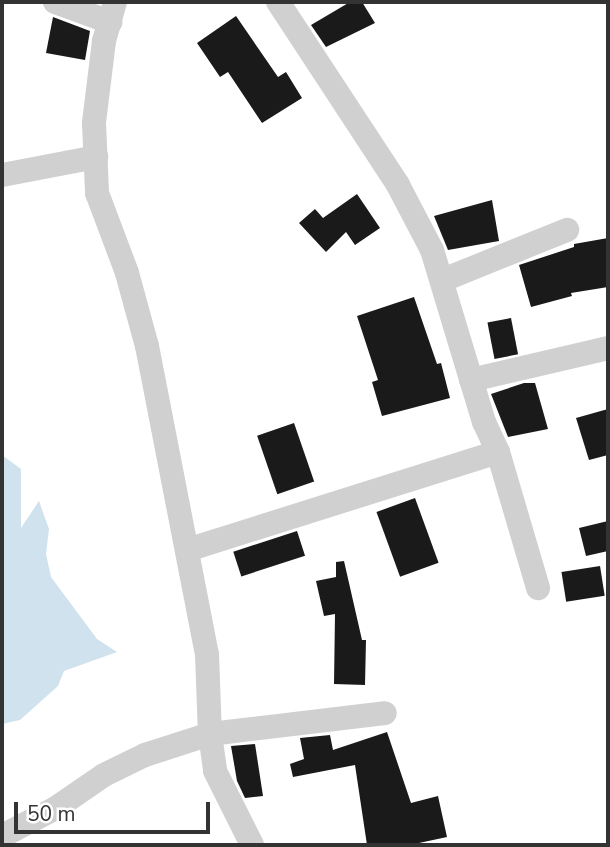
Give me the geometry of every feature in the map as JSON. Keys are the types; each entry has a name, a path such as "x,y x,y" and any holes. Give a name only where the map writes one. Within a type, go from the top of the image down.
{"street":[{"path":"55,2 113,12 104,41 94,123 97,193 127,273 147,346 207,654 210,734 215,771 252,845"},
{"path":"278,2 398,185 432,250 484,422 498,452 538,588"},
{"path":"2,175 96,157"},
{"path":"443,280 567,230"},
{"path":"471,380 608,348"},
{"path":"187,550 498,452"},
{"path":"2,836 56,808 104,775 145,755 210,734 385,713"}],"water":[{"path":"2,455 21,469 21,528 39,501 49,529 46,554 51,577 97,639 117,652 64,671 58,686 20,720 2,724"}],"building":[{"path":"350,2 362,2 375,23 326,47 311,25"},
{"path":"236,16 278,77 286,72 302,98 262,123 228,72 220,77 197,43"},
{"path":"53,17 90,31 85,60 46,53"},
{"path":"357,194 380,228 355,245 346,232 326,252 299,223 315,209 323,218"},
{"path":"492,200 499,241 448,250 434,216"},
{"path":"608,238 608,287 571,293 572,296 531,307 519,265 574,247 574,244"},
{"path":"414,297 437,364 441,363 450,398 382,416 372,382 378,380 357,316"},
{"path":"511,318 518,354 495,359 487,323"},
{"path":"524,383 535,383 548,429 508,437 491,394"},
{"path":"608,409 608,455 589,460 576,418"},
{"path":"294,423 314,482 277,494 257,436"},
{"path":"415,498 439,563 400,577 376,512"},
{"path":"608,521 608,551 586,556 579,528"},
{"path":"297,531 305,556 241,576 233,552"},
{"path":"344,561 362,640 366,640 365,685 334,684 335,614 324,616 316,581 336,577 336,562"},
{"path":"600,566 605,596 566,602 561,572"},
{"path":"387,732 411,803 438,796 447,837 419,843 367,845 355,765 293,777 290,764 304,759 300,738 330,735 333,750"},
{"path":"255,744 263,796 245,798 237,781 231,746"}]}
